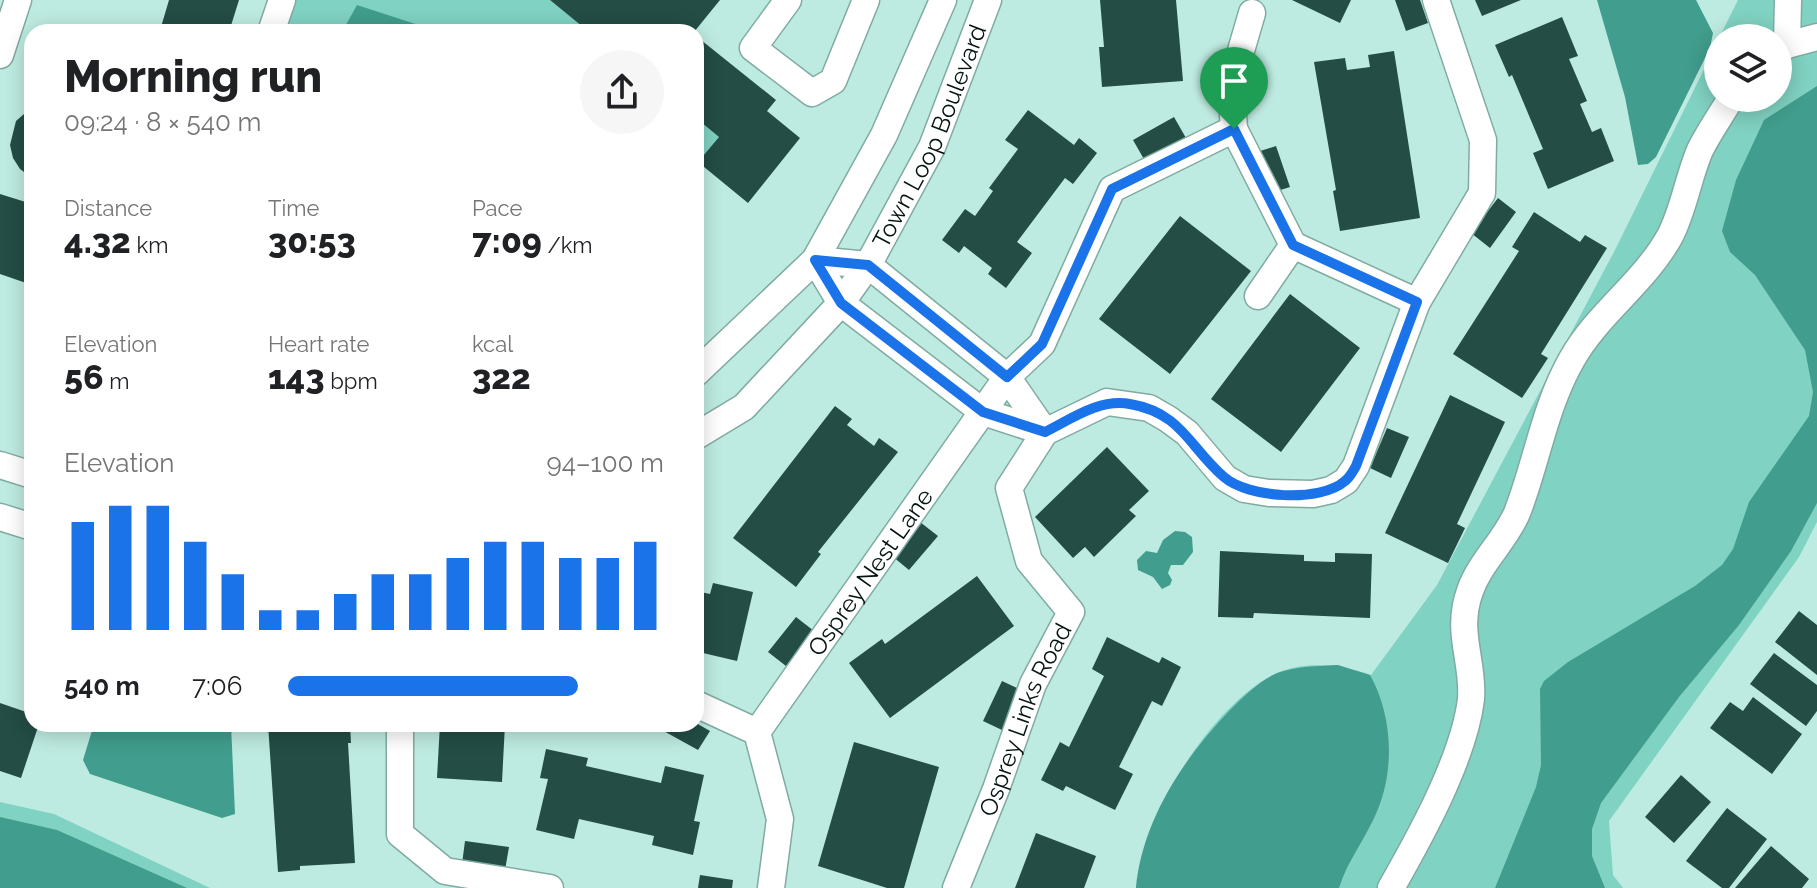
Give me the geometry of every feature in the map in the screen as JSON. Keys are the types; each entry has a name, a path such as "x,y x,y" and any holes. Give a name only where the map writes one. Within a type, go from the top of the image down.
{"street":[{"path":"274,24 282,0"},
{"path":"788,0 753,48 812,93 833,81 866,0"},
{"name":"Town Loop Boulevard","path":"704,365 815,260 884,135 943,0"},
{"name":"Town Loop Boulevard","path":"704,431 744,407 841,303 868,265 932,147 988,0"},
{"path":"815,260 841,303 983,412 1045,432 1107,402 1127,403 1149,408 1168,419 1187,433 1225,478 1244,489 1293,495 1331,490 1346,481 1356,466 1417,302 1482,193 1483,140 1436,0"},
{"path":"1786,24 1788,0"},
{"path":"0,55 16,1"},
{"path":"1252,13 1231,85 1234,129 1293,245 1417,302"},
{"path":"1792,45 1817,37"},
{"path":"1391,888 1425,826 1450,770 1471,696 1464,630 1465,606 1484,562 1515,517 1554,394 1572,358 1590,333 1644,273 1670,235 1700,151 1723,112"},
{"name":"Osprey Nest Lane","path":"757,732 1007,377 1042,344 1112,189 1234,129"},
{"path":"1258,296 1293,245"},
{"path":"815,260 868,265 1007,377 1045,432"},
{"name":"Osprey Links Road","path":"956,888 996,789 1033,684 1071,612 1029,561 1009,488 1045,432"},
{"path":"0,465 24,472"},
{"path":"0,517 24,524"},
{"path":"704,708 757,732 780,819 771,888"},
{"path":"400,732 400,834 445,871 550,888"}],"shaded area":[{"path":"295,0 550,0 579,24 286,24"},
{"path":"1597,0 1696,0 1708,24 1704,24 1704,60 1656,157 1648,164 1638,165 1625,97"},
{"path":"1738,0 1817,0 1817,522 1799,557 1609,821 1613,875 1623,888 1136,888 1151,829 1166,798 1204,737 1227,711 1251,689 1275,674 1299,667 1323,666 1371,675 1437,585 1615,250 1704,69 1704,112 1792,112 1792,24 1726,24"},
{"path":"357,5 415,24 346,24"},
{"path":"1817,86 1817,503 1791,551 1739,625 1679,697 1601,803 1592,829 1592,856 1605,888 1495,888 1536,787 1541,765 1540,689 1544,681 1568,662 1695,586 1722,565 1733,549 1749,502 1809,416 1813,392 1805,350 1755,275 1730,252 1722,231 1736,180 1764,120 1776,112 1792,112 1792,102"},
{"path":"704,125 719,137 704,155"},
{"path":"1175,531 1192,537 1193,552 1183,565 1171,565 1168,573 1172,580 1162,589 1153,577 1138,570 1137,560 1146,551 1157,553 1163,540"},
{"path":"1338,665 1370,675 1383,706 1389,741 1387,776 1378,809 1339,888 1136,888 1147,839 1168,792 1196,749 1229,711 1277,673"},
{"path":"92,732 231,732 235,814 222,818 90,774 83,760"},
{"path":"0,802 54,814 210,888 0,888"},
{"path":"0,817 57,830 187,888 0,888"}],"building":[{"path":"169,0 239,0 232,24 162,24"},
{"path":"550,0 720,0 700,24 579,24"},
{"path":"1100,0 1176,0 1183,81 1102,87 1099,47 1104,47"},
{"path":"1292,0 1351,0 1340,23"},
{"path":"1395,0 1420,0 1428,23 1406,31"},
{"path":"1475,0 1521,0 1482,16"},
{"path":"1562,17 1578,56 1569,59 1587,101 1580,104 1592,132 1601,128 1614,161 1548,189 1533,153 1543,149 1512,75 1509,77 1495,45"},
{"path":"704,42 776,100 767,111 800,138 748,203 704,167 704,155 719,137 704,125"},
{"path":"1394,51 1420,218 1340,231 1314,62 1345,58 1347,70 1370,67 1368,55"},
{"path":"1028,110 1074,145 1079,138 1097,153 1073,184 1065,178 1017,242 1032,253 1006,288 988,274 992,268 964,246 959,253 942,240 965,209 975,216 993,191 989,188 1018,149 1005,140"},
{"path":"24,114 24,172 13,158 10,145 16,121"},
{"path":"1174,117 1186,138 1145,161 1133,140"},
{"path":"1276,146 1290,187 1268,194 1254,153"},
{"path":"0,194 24,202 24,282 0,274"},
{"path":"1498,198 1516,212 1490,248 1471,233"},
{"path":"1534,212 1580,242 1585,235 1607,248 1541,354 1548,358 1522,398 1453,354 1519,251 1512,247"},
{"path":"1180,216 1251,271 1170,374 1099,319"},
{"path":"1290,294 1360,348 1281,452 1211,399"},
{"path":"1450,395 1505,422 1457,524 1465,528 1448,563 1385,533"},
{"path":"835,406 852,419 847,425 874,446 879,438 898,452 818,552 821,554 796,587 733,538"},
{"path":"1387,428 1409,437 1391,478 1370,468"},
{"path":"1107,447 1149,491 1129,510 1136,516 1094,557 1085,547 1073,558 1035,517"},
{"path":"920,522 938,536 909,570 892,556"},
{"path":"1220,551 1304,555 1304,561 1335,562 1335,553 1372,554 1370,618 1254,613 1253,618 1218,617"},
{"path":"977,576 1014,626 890,718 849,663 882,639 885,644"},
{"path":"713,583 753,592 737,661 704,653 704,593 710,594"},
{"path":"1799,611 1817,625 1817,675 1775,642"},
{"path":"796,617 814,631 786,666 768,652"},
{"path":"1107,637 1159,663 1162,657 1181,667 1162,706 1152,701 1119,767 1133,774 1115,810 1066,786 1063,791 1041,780 1060,742 1069,747 1104,676 1092,669"},
{"path":"1774,653 1817,685 1817,711 1806,726 1750,684"},
{"path":"1002,681 1021,690 1002,730 983,721"},
{"path":"1753,697 1802,734 1772,774 1710,728 1730,702 1743,711"},
{"path":"0,703 24,711 24,732 36,732 21,778 0,771"},
{"path":"704,728 710,731 698,750 665,732 704,732"},
{"path":"269,732 350,732 351,743 348,743 355,863 300,866 300,870 278,872"},
{"path":"440,732 505,732 502,782 437,778"},
{"path":"854,742 939,767 904,888 887,888 818,866"},
{"path":"546,749 588,758 586,766 661,783 665,766 704,775 694,821 700,822 693,855 652,845 654,836 579,819 574,839 536,830 548,779 540,778"},
{"path":"1681,775 1711,802 1674,843 1645,817"},
{"path":"1727,808 1767,839 1729,888 1722,888 1686,861"},
{"path":"1036,833 1096,856 1084,888 1015,888"},
{"path":"465,841 509,847 505,870 462,864"},
{"path":"1771,846 1809,879 1802,888 1735,888"},
{"path":"700,875 733,880 732,888 698,888"}],"route":[{"path":"1234,129 1293,245 1417,302 1356,466 1346,481 1331,490 1293,495 1244,489 1225,478 1187,433 1168,419 1149,408 1127,403 1107,402 1045,432 983,412 841,303 815,260 868,265 1007,377 1042,344 1112,189 1234,129"}]}
